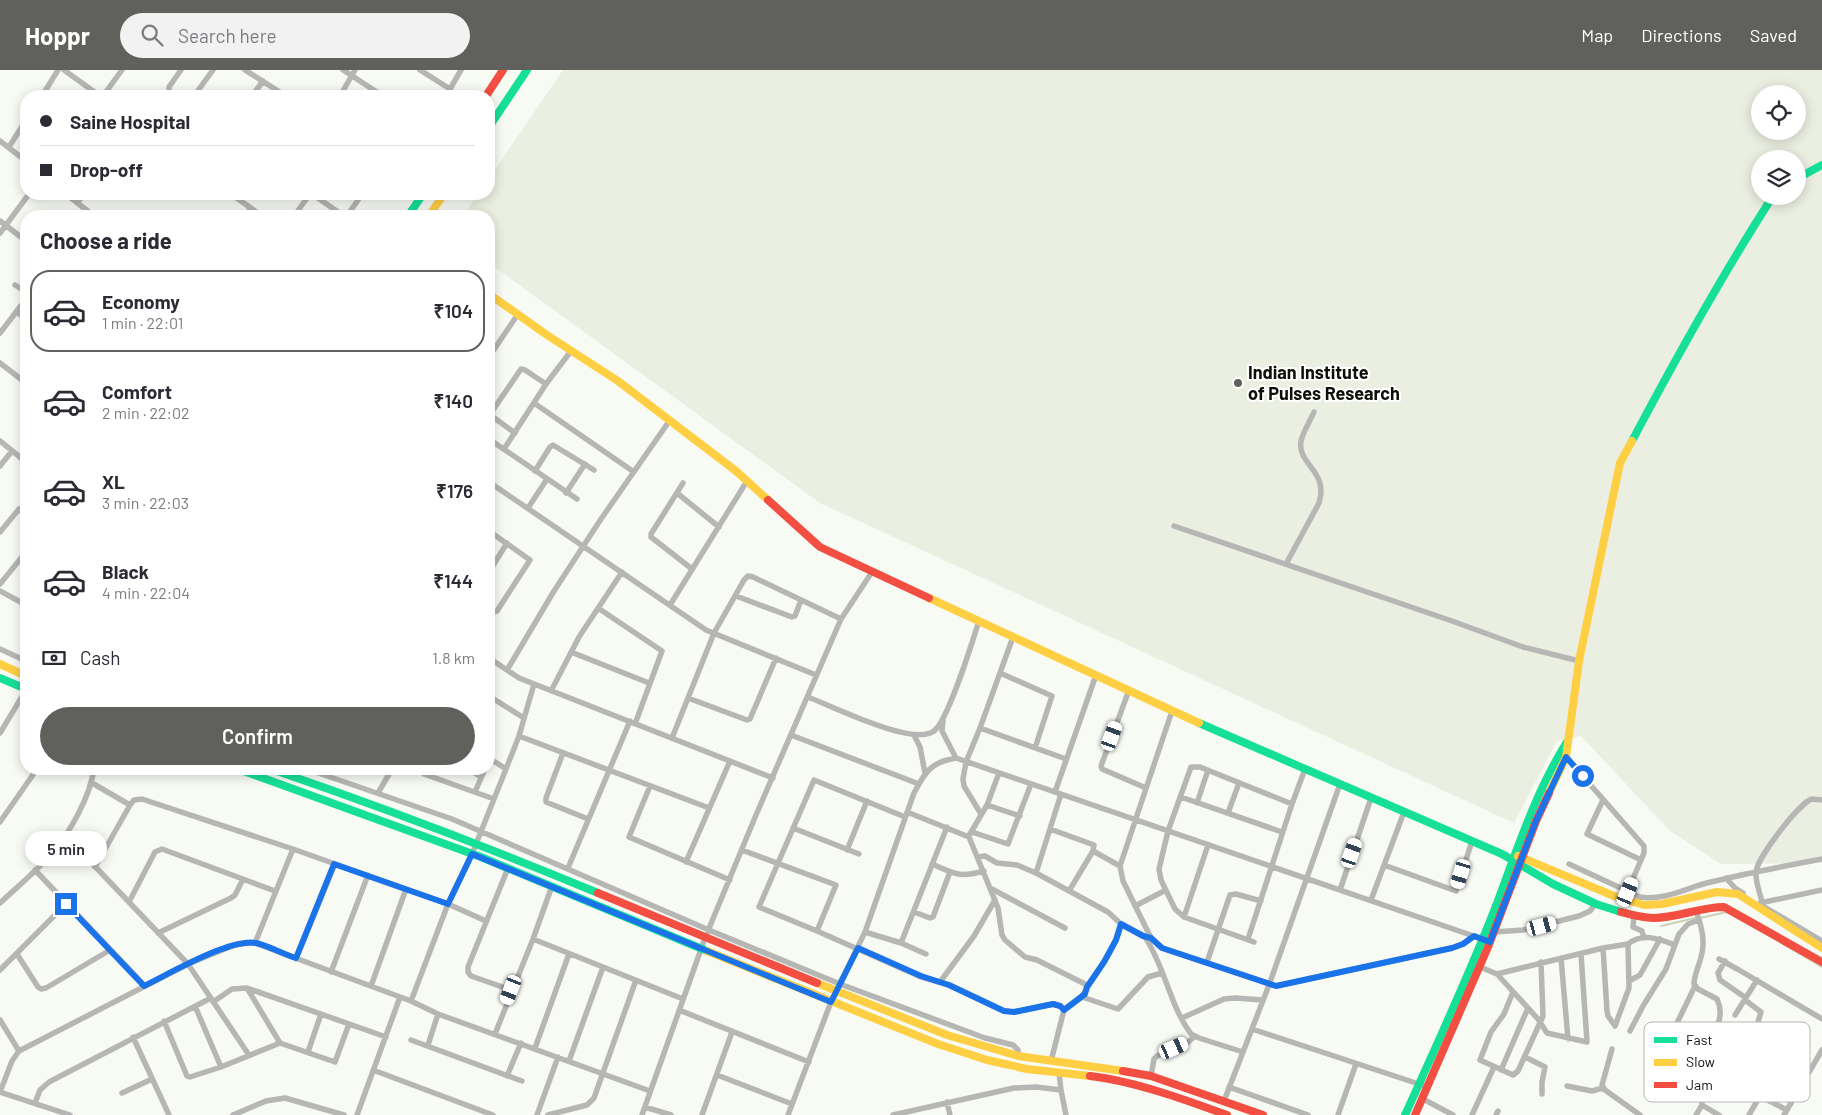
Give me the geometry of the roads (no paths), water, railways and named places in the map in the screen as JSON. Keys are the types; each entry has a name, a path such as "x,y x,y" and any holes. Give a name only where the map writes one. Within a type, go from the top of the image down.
{"street":[{"path":"46,90 58,70"},
{"path":"64,70 92,90"},
{"path":"106,90 122,70"},
{"path":"169,90 168,87 181,70"},
{"path":"198,90 212,70"},
{"path":"245,70 277,90"},
{"path":"343,70 354,73 375,90"},
{"path":"420,70 450,89 461,70"},
{"path":"490,90 503,70"},
{"path":"495,118 527,70"},
{"path":"344,90 354,73"},
{"path":"256,90 263,81"},
{"path":"9,148 20,130"},
{"path":"0,141 20,156"},
{"path":"1806,174 1822,165"},
{"path":"0,233 25,200"},
{"path":"73,200 86,210"},
{"path":"240,200 254,210"},
{"path":"299,210 306,200"},
{"path":"321,200 336,210"},
{"path":"1415,1115 1480,967 1487,941 1517,860 1566,757 1580,661 1612,497 1624,454 1767,205"},
{"path":"0,221 20,236"},
{"path":"15,285 20,288"},
{"path":"495,298 618,381 670,420 747,481 820,547 1172,711 1517,860 1652,905 1724,891 1738,894 1822,941"},
{"path":"0,334 20,308"},
{"path":"495,348 518,314"},
{"path":"504,449 546,384 571,351"},
{"path":"0,363 20,378"},
{"path":"495,407 521,369 546,384"},
{"path":"534,403 634,472"},
{"path":"1286,564 1322,494 1321,480 1306,460 1301,448 1302,439 1314,412"},
{"path":"495,418 515,432"},
{"path":"507,670 583,546 670,420"},
{"path":"0,441 20,457"},
{"path":"495,443 577,500"},
{"path":"535,471 553,445 594,470"},
{"path":"0,466 12,451"},
{"path":"566,493 584,464"},
{"path":"528,508 548,480"},
{"path":"670,605 747,481"},
{"path":"683,483 651,534 651,538 692,569"},
{"path":"495,486 706,630 816,675"},
{"path":"677,493 719,527"},
{"path":"0,532 20,510"},
{"path":"1174,526 1523,647 1580,661"},
{"path":"495,535 530,559 495,612"},
{"path":"495,562 507,543"},
{"path":"0,584 20,559"},
{"path":"551,691 571,652 622,572"},
{"path":"642,1115 704,938 841,619 872,572"},
{"path":"672,738 714,633 748,576 841,619"},
{"path":"0,591 20,602"},
{"path":"736,596 792,617 795,616 801,600"},
{"path":"568,868 609,771 633,723 662,651 598,608"},
{"path":"808,697 887,729 914,735 927,734 935,730 943,717 957,685 979,621"},
{"path":"981,814 963,782 966,762 1013,637"},
{"path":"0,649 20,658"},
{"path":"571,652 649,683"},
{"path":"688,698 747,720 750,719 776,658"},
{"path":"495,662 519,678 773,778"},
{"path":"0,664 20,673"},
{"path":"1000,674 1052,696 1035,748"},
{"path":"1054,792 1096,675"},
{"path":"0,678 20,687"},
{"path":"411,1001 448,904 472,854 519,736 534,684"},
{"path":"1128,690 1101,766 1102,769 1146,788"},
{"path":"0,732 20,700"},
{"path":"495,700 524,718"},
{"path":"1172,711 1120,866 1123,882 1189,1032 1194,1036 1243,1052"},
{"path":"943,717 942,731 956,758"},
{"path":"980,728 1066,759"},
{"path":"791,734 919,784"},
{"path":"914,735 920,747 925,773"},
{"path":"519,736 709,808"},
{"path":"1405,1115 1467,979 1487,941 1494,932 1517,860 1522,834 1550,767 1568,740"},
{"path":"563,753 546,802 588,820"},
{"path":"1566,757 1644,846 1644,853 1626,895"},
{"path":"788,1115 831,1002 865,932 906,814 919,784 925,773 934,765 946,760 956,758 1487,941"},
{"path":"686,862 730,761"},
{"path":"495,763 506,769"},
{"path":"1292,804 1200,767 1192,767 1168,831 1159,869 1166,890 1177,912 1251,941 1282,832 1305,769"},
{"path":"1197,803 1208,770"},
{"path":"999,773 987,805 970,834 995,900 1002,935 1024,957 1037,960 1082,982 1087,987"},
{"path":"0,822 33,775"},
{"path":"0,903 52,853 65,835 90,790 93,775"},
{"path":"255,775 508,868 700,949 938,1044 978,1057 1027,1069 1106,1078 1189,1101 1227,1115"},
{"path":"289,775 476,842 704,938 839,988"},
{"path":"325,775 480,830 948,1035 1018,1056 1115,1069 1151,1076 1263,1115"},
{"path":"378,793 388,775"},
{"path":"427,775 494,799"},
{"path":"475,792 482,777 478,775"},
{"path":"1031,784 1008,844 906,814 814,780 759,907 817,930 921,976 940,982 1004,1011 1014,1012 1053,1004 1060,1006 1064,1010"},
{"path":"92,783 130,805"},
{"path":"1228,813 1239,783"},
{"path":"1224,1101 1269,985 1340,784"},
{"path":"650,786 629,837 730,880"},
{"path":"1036,873 1061,794"},
{"path":"1181,797 1282,832"},
{"path":"1340,890 1371,798"},
{"path":"95,867 130,805 134,800 142,799 368,875 448,904 486,921"},
{"path":"1758,904 1756,872 1760,859 1800,806 1812,799 1822,800"},
{"path":"1603,800 1586,834 1641,860"},
{"path":"847,850 867,801"},
{"path":"987,805 1020,816"},
{"path":"1371,900 1404,812"},
{"path":"901,943 947,827"},
{"path":"793,828 859,854"},
{"path":"1050,829 1094,845 1093,852 1068,890"},
{"path":"65,835 188,964 249,1055"},
{"path":"1384,865 1456,891 1472,841"},
{"path":"1184,916 1208,845"},
{"path":"255,943 293,849"},
{"path":"129,902 158,850 167,850 275,890"},
{"path":"742,850 836,885 817,930"},
{"path":"1093,852 1120,866"},
{"path":"978,857 985,856 997,863 1017,865 1036,873 1108,912 1121,924 1148,938 1162,948 1269,985 1280,986 1452,948 1463,944 1474,936"},
{"path":"1569,864 1626,895 1659,897 1726,878 1822,859"},
{"path":"1517,860 1537,877 1596,903 1634,916 1654,918 1716,906 1729,908 1822,962"},
{"path":"296,958 334,864"},
{"path":"932,864 965,876 984,871"},
{"path":"508,868 468,967 468,972 471,976 511,990"},
{"path":"35,870 144,986"},
{"path":"914,912 933,918 950,872"},
{"path":"331,972 368,875"},
{"path":"1726,878 1734,888 1822,948"},
{"path":"158,933 231,898 243,879"},
{"path":"494,1034 533,939 552,886"},
{"path":"990,888 1065,928"},
{"path":"371,986 406,889"},
{"path":"1135,906 1166,890"},
{"path":"1758,904 1822,890"},
{"path":"1207,962 1230,895 1232,893 1261,901"},
{"path":"940,982 974,936 995,900"},
{"path":"1494,932 1523,930 1579,916 1590,911 1596,903"},
{"path":"0,970 66,904"},
{"path":"1677,1022 1695,986 1695,978 1703,948 1703,935 1696,910"},
{"path":"1634,916 1633,926 1642,931 1644,938"},
{"path":"1630,1031 1666,969 1682,929 1688,924 1699,920"},
{"path":"1051,1061 1064,1010 1082,997 1116,940 1121,924"},
{"path":"865,932 901,943 926,954"},
{"path":"1497,974 1541,962 1628,944 1644,938 1652,937 1675,945"},
{"path":"533,939 683,999"},
{"path":"1629,981 1640,974 1660,939"},
{"path":"70,1115 0,1092 12,1061 19,1051 188,964 238,944 255,943 411,1001 438,1014 650,1091"},
{"path":"1603,948 1607,1011 1615,1026 1628,992 1628,944"},
{"path":"17,954 41,989 46,988 110,950"},
{"path":"535,1048 569,954"},
{"path":"1480,967 1497,974 1528,1008 1547,1033 1587,1042 1581,954"},
{"path":"1561,958 1568,1039"},
{"path":"1758,1022 1761,1012 1720,980 1718,973 1722,960 1822,1019"},
{"path":"1513,992 1502,1018 1491,1032 1480,1060 1511,1075 1517,1074 1544,1014 1541,962"},
{"path":"569,1061 603,967"},
{"path":"1082,997 1118,1009 1148,977 1162,973"},
{"path":"548,1115 587,1105 596,1094 636,980"},
{"path":"1735,1015 1757,980"},
{"path":"1695,986 1717,999 1719,1022"},
{"path":"247,988 280,1043"},
{"path":"35,1103 40,1090 45,1084 164,1021 232,989 247,988 386,1036"},
{"path":"357,1115 400,997"},
{"path":"1182,1018 1224,999 1263,1000"},
{"path":"195,1006 221,1067"},
{"path":"1501,1070 1528,1008"},
{"path":"679,1010 809,1062"},
{"path":"308,1052 321,1014"},
{"path":"428,1045 438,1014"},
{"path":"0,1020 19,1051"},
{"path":"164,1021 187,1076 193,1076 221,1067 280,1043 336,1062 349,1024"},
{"path":"1252,1029 1428,1087"},
{"path":"702,1115 732,1032"},
{"path":"1151,1076 1154,1059 1157,1056 1187,1043 1194,1036"},
{"path":"133,1037 169,1115"},
{"path":"410,1040 522,1081"},
{"path":"507,1076 521,1043"},
{"path":"1612,1049 1602,1081 1603,1088 1640,1115"},
{"path":"1810,1070 1822,1050"},
{"path":"537,1115 558,1056"},
{"path":"1525,1057 1545,1067 1542,1079 1542,1094"},
{"path":"1338,1115 1356,1064"},
{"path":"1472,1115 1494,1067"},
{"path":"373,1070 494,1115"},
{"path":"1059,1073 1066,1115"},
{"path":"717,1075 792,1104"},
{"path":"122,1093 152,1079"},
{"path":"1567,1086 1592,1091 1603,1088"},
{"path":"893,1115 1024,1087 1061,1090"},
{"path":"1229,1087 1308,1115"},
{"path":"233,1115 266,1101 285,1098 344,1115"},
{"path":"1423,1099 1453,1115"},
{"path":"948,1102 950,1115"},
{"path":"1696,1115 1702,1105 1702,1102"},
{"path":"1749,1115 1757,1102"},
{"path":"1769,1102 1785,1113 1792,1102"},
{"path":"1702,1105 1719,1115"},
{"path":"645,1107 670,1115"}],"waterway":[{"path":"1700,918 1727,912"},
{"path":"1661,926 1695,918"},
{"path":"1783,944 1822,967"}],"place":[{"name":"Indian Institute of Pulses Research","path":"1238,383"}]}
